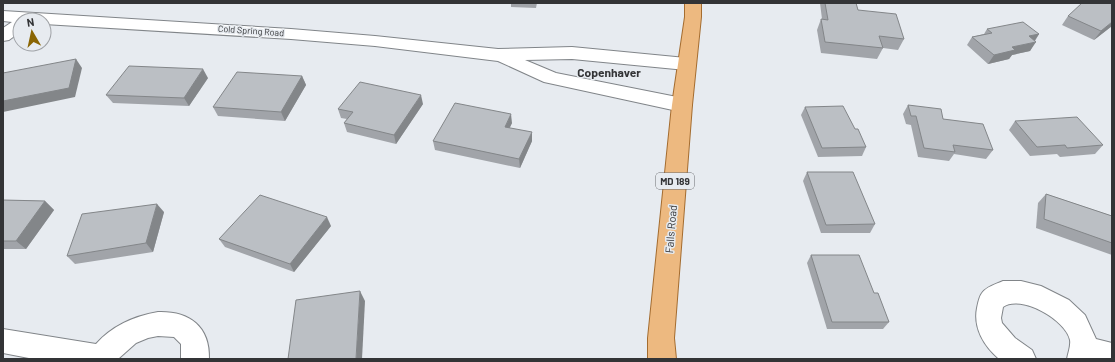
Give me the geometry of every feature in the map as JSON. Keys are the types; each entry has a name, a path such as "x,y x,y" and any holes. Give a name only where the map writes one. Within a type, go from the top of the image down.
{"main road":[{"name":"Falls Road","path":"662,359 661,338 686,64 694,3"}],"street":[{"path":"38,12 51,3"},
{"name":"Cold Spring Road","path":"52,22 299,34 498,55 572,53 686,64"},
{"path":"3,36 12,30"},
{"name":"Cold Spring Road","path":"498,55 551,78 682,105"},
{"path":"1022,359 1003,345 993,333 988,321 987,310 990,300 998,294 1009,291 1022,291 1036,295 1058,307 1075,324 1082,336 1082,354 1112,356"},
{"path":"3,341 101,359 114,344 131,332 148,325 165,323 180,325 190,333 196,344 195,359"}],"building":[{"path":"825,3 856,3 858,10 896,14 904,39 879,36 883,48 825,42 821,19 828,20"},
{"path":"1082,3 1112,3 1112,22 1101,31 1068,16"},
{"path":"1023,22 1039,34 1029,36 1036,42 1012,47 1015,50 994,55 972,37 992,33 987,29"},
{"path":"76,59 69,88 3,101 3,73"},
{"path":"129,66 203,69 184,98 106,95"},
{"path":"237,72 302,76 281,112 213,107"},
{"path":"360,82 421,95 394,135 344,123 353,112 338,109"},
{"path":"455,103 511,114 505,127 532,132 519,159 433,141"},
{"path":"908,105 941,109 943,119 983,124 993,150 953,145 955,152 924,148 916,116 911,116"},
{"path":"843,106 855,129 858,129 866,147 822,148 805,107"},
{"path":"1077,117 1103,145 1067,148 1065,145 1037,147 1015,121"},
{"path":"807,172 853,172 875,224 826,225"},
{"path":"1046,194 1112,216 1112,243 1044,219"},
{"path":"260,195 327,217 290,264 219,239"},
{"path":"3,200 45,201 16,241 3,241"},
{"path":"157,204 146,243 67,256 82,214"},
{"path":"811,255 859,255 874,293 878,293 889,322 832,322"},
{"path":"360,291 356,359 288,359 296,300"}],"district":[{"name":"Copenhaver","path":"609,73"}]}
